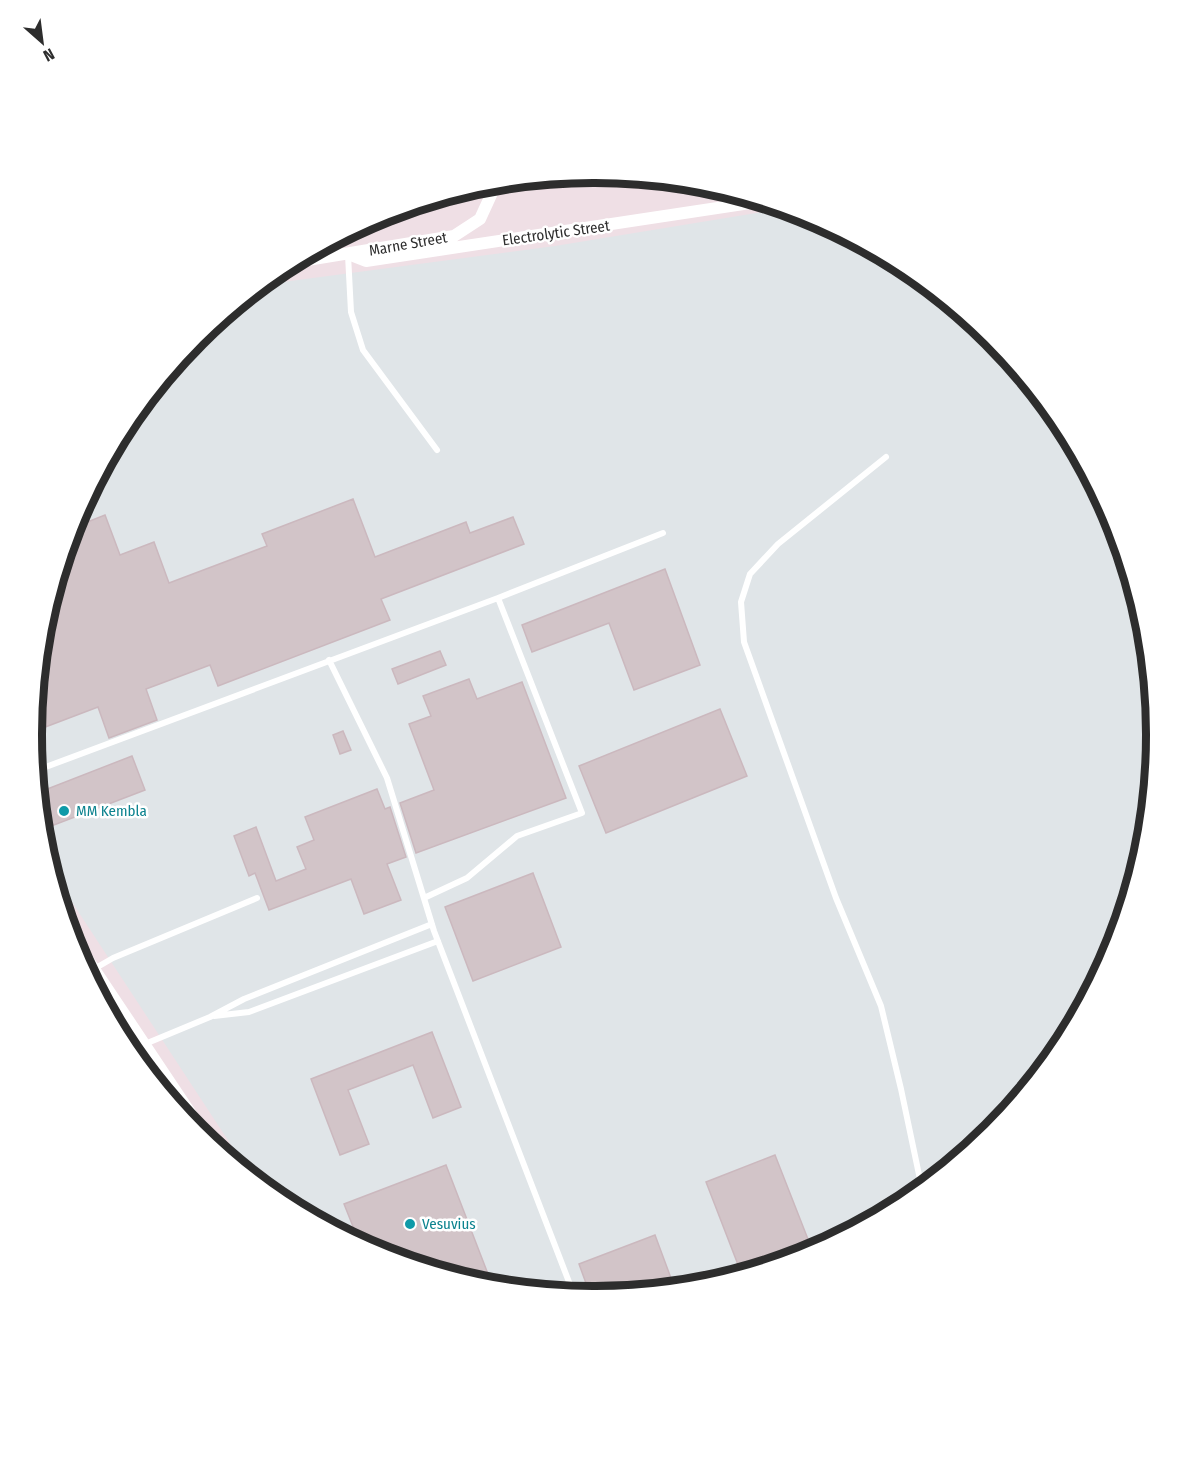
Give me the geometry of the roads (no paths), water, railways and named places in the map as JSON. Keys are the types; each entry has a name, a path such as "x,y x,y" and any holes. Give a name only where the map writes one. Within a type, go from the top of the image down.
{"street":[{"name":"Marne Street","path":"314,259 454,236 480,219 492,192"},
{"name":"Electrolytic Street","path":"348,254 366,261 746,204"},
{"path":"95,971 185,1104"}],"lane":[{"path":"348,254 351,312 363,350 437,450"},
{"path":"886,457 778,544 750,574 741,602 744,642 836,898 881,1006 920,1179"},
{"path":"43,768 498,598 663,533"},
{"path":"424,898 467,878 517,836 582,813 498,598"},
{"path":"329,660 387,778 438,941 570,1285"},
{"path":"94,969 113,958 257,898"},
{"path":"145,1044 210,1017 244,999 432,924"},
{"path":"210,1017 249,1012 438,941"}],"place":[{"name":"MM Kembla","path":"64,811"},
{"name":"Vesuvius","path":"410,1224"}]}
